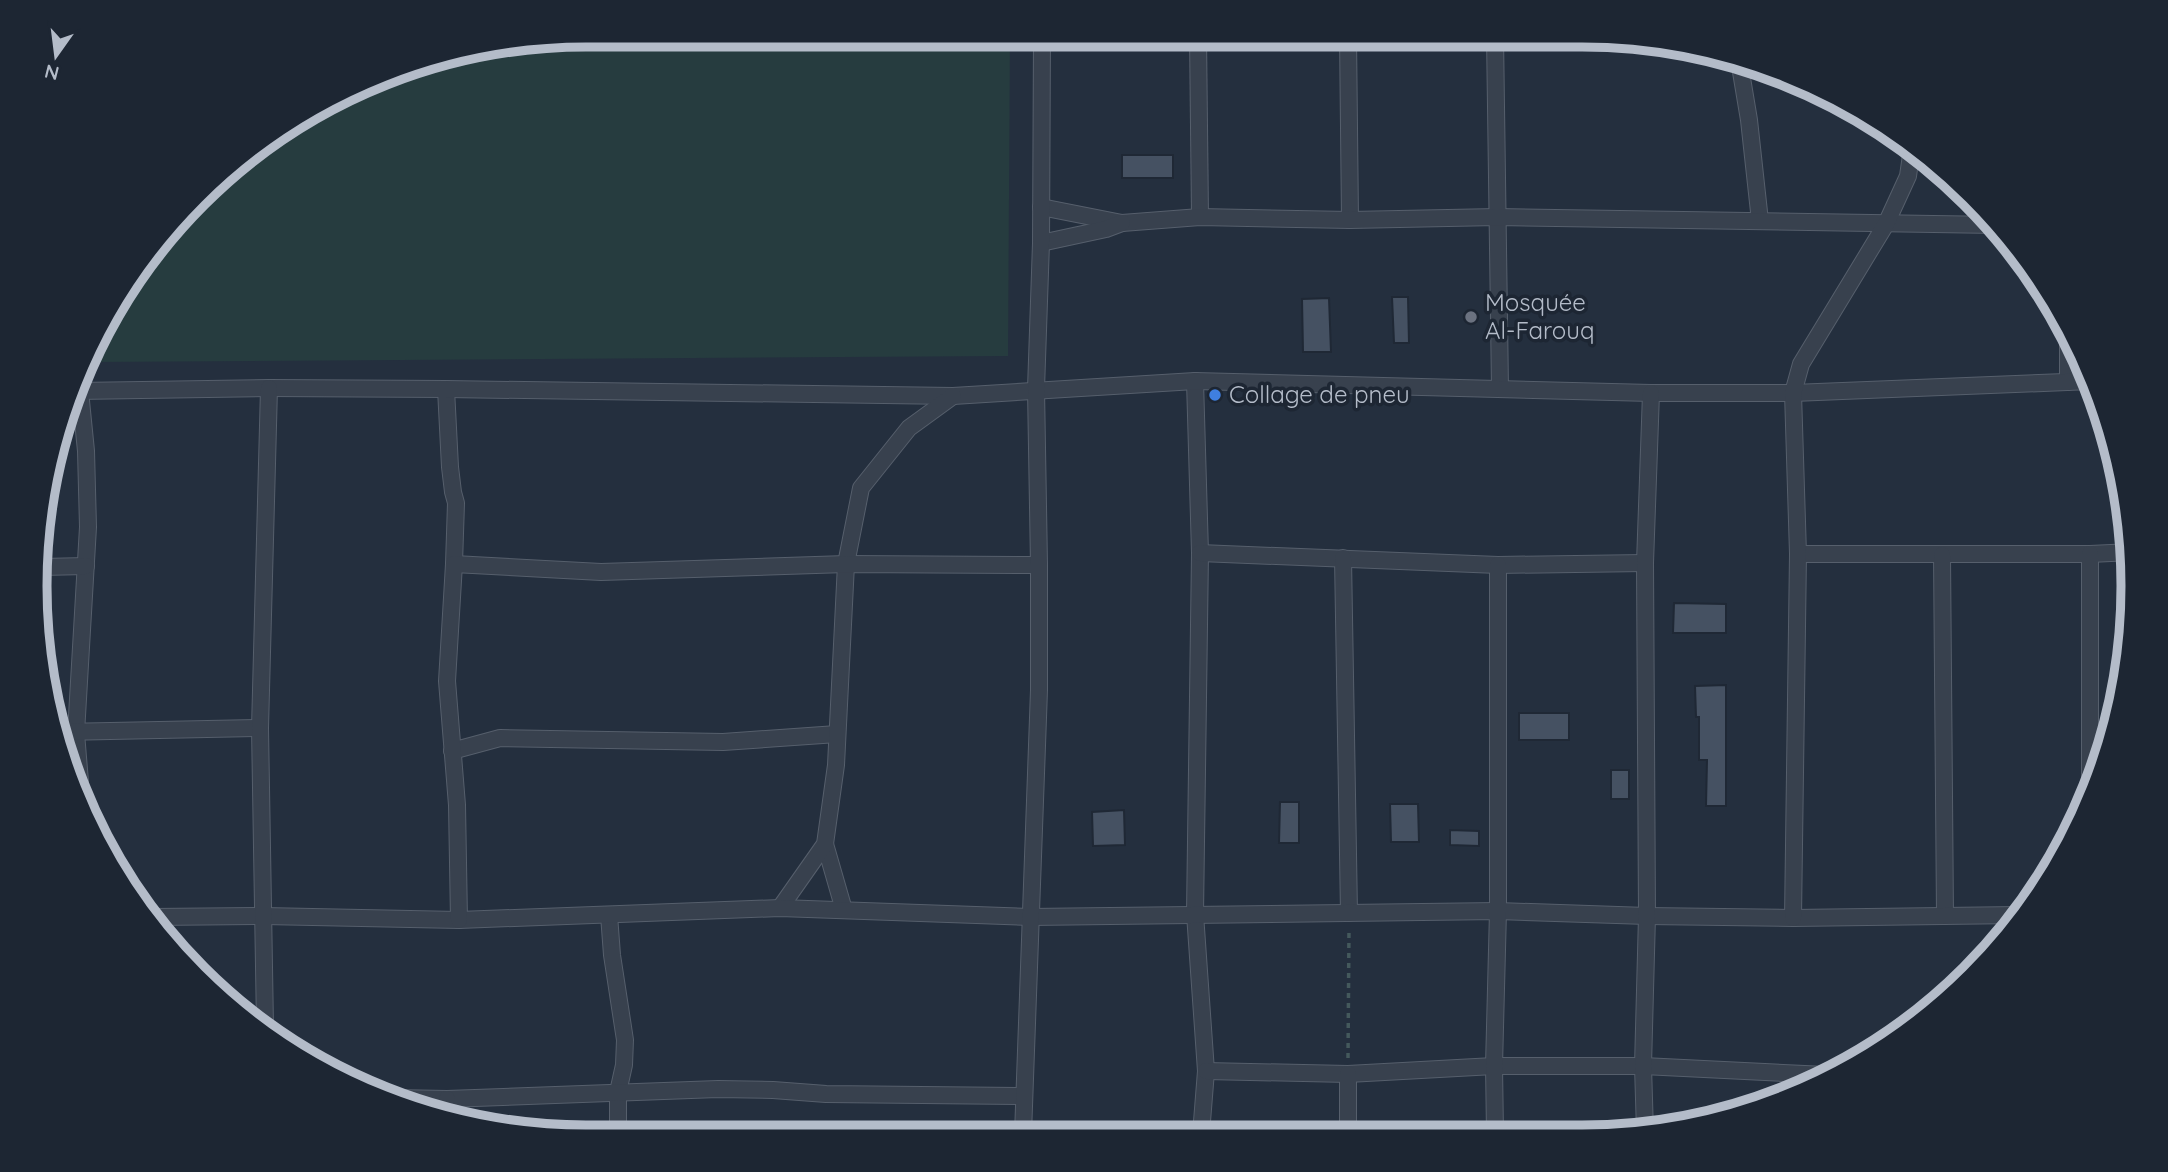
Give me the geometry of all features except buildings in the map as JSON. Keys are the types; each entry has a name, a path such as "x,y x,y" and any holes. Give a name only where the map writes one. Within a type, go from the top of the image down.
{"street":[{"path":"1023,1125 1039,690 1040,565 1036,389 1041,243 1042,47"},
{"path":"1198,47 1200,217"},
{"path":"1348,47 1350,220"},
{"path":"1495,47 1500,389"},
{"path":"1741,72 1760,221"},
{"path":"1793,918 1798,554 1793,393 1795,377 1886,225 1908,176 1910,159"},
{"path":"1041,207 1122,223 1200,217 1350,220 1497,217 1981,225"},
{"path":"1041,243 1122,223"},
{"path":"2068,354 2068,382"},
{"path":"1195,381 1200,553 1195,914 1206,1072 1202,1125"},
{"path":"84,391 446,388 953,396 1195,381 1651,393 1793,393 2081,381"},
{"path":"265,1018 260,728 269,388"},
{"path":"446,388 450,467 457,503 447,681 457,805 459,920"},
{"path":"1645,1121 1643,1066 1647,916 1645,563 1651,393"},
{"path":"780,908 825,844 834,791 846,564 861,488 909,428 953,396"},
{"path":"80,401 86,450 88,527 69,732 260,728"},
{"path":"1200,553 1498,565 1645,563"},
{"path":"1798,554 2120,553"},
{"path":"2090,554 2090,764"},
{"path":"1942,555 1945,916"},
{"path":"1343,558 1349,913"},
{"path":"454,564 601,572 846,564 1040,565"},
{"path":"1494,1125 1498,911 1498,565"},
{"path":"48,567 86,566"},
{"path":"452,751 500,738 723,742 838,734"},
{"path":"825,844 844,910"},
{"path":"161,917 459,920 780,908 1030,917 1498,911 1793,918 2008,915"},
{"path":"609,915 612,955 625,1040 624,1065 618,1092 618,1125"},
{"path":"1206,1072 1348,1074 1493,1066 1643,1066 1793,1082"},
{"path":"1348,1074 1348,1125"},
{"path":"422,1099 759,1089 826,1094 1023,1096"},
{"path":"447,1099 447,1106"}],"path":[{"path":"1348,1074 1349,913"}],"green space":[{"path":"586,47 1010,47 1008,356 96,362 138,287 181,231 231,181 287,138 348,103 413,76 516,52"}],"place":[{"name":"Mosquée Al-Farouq","path":"1471,317"},
{"name":"Collage de pneu","path":"1215,395"}]}
